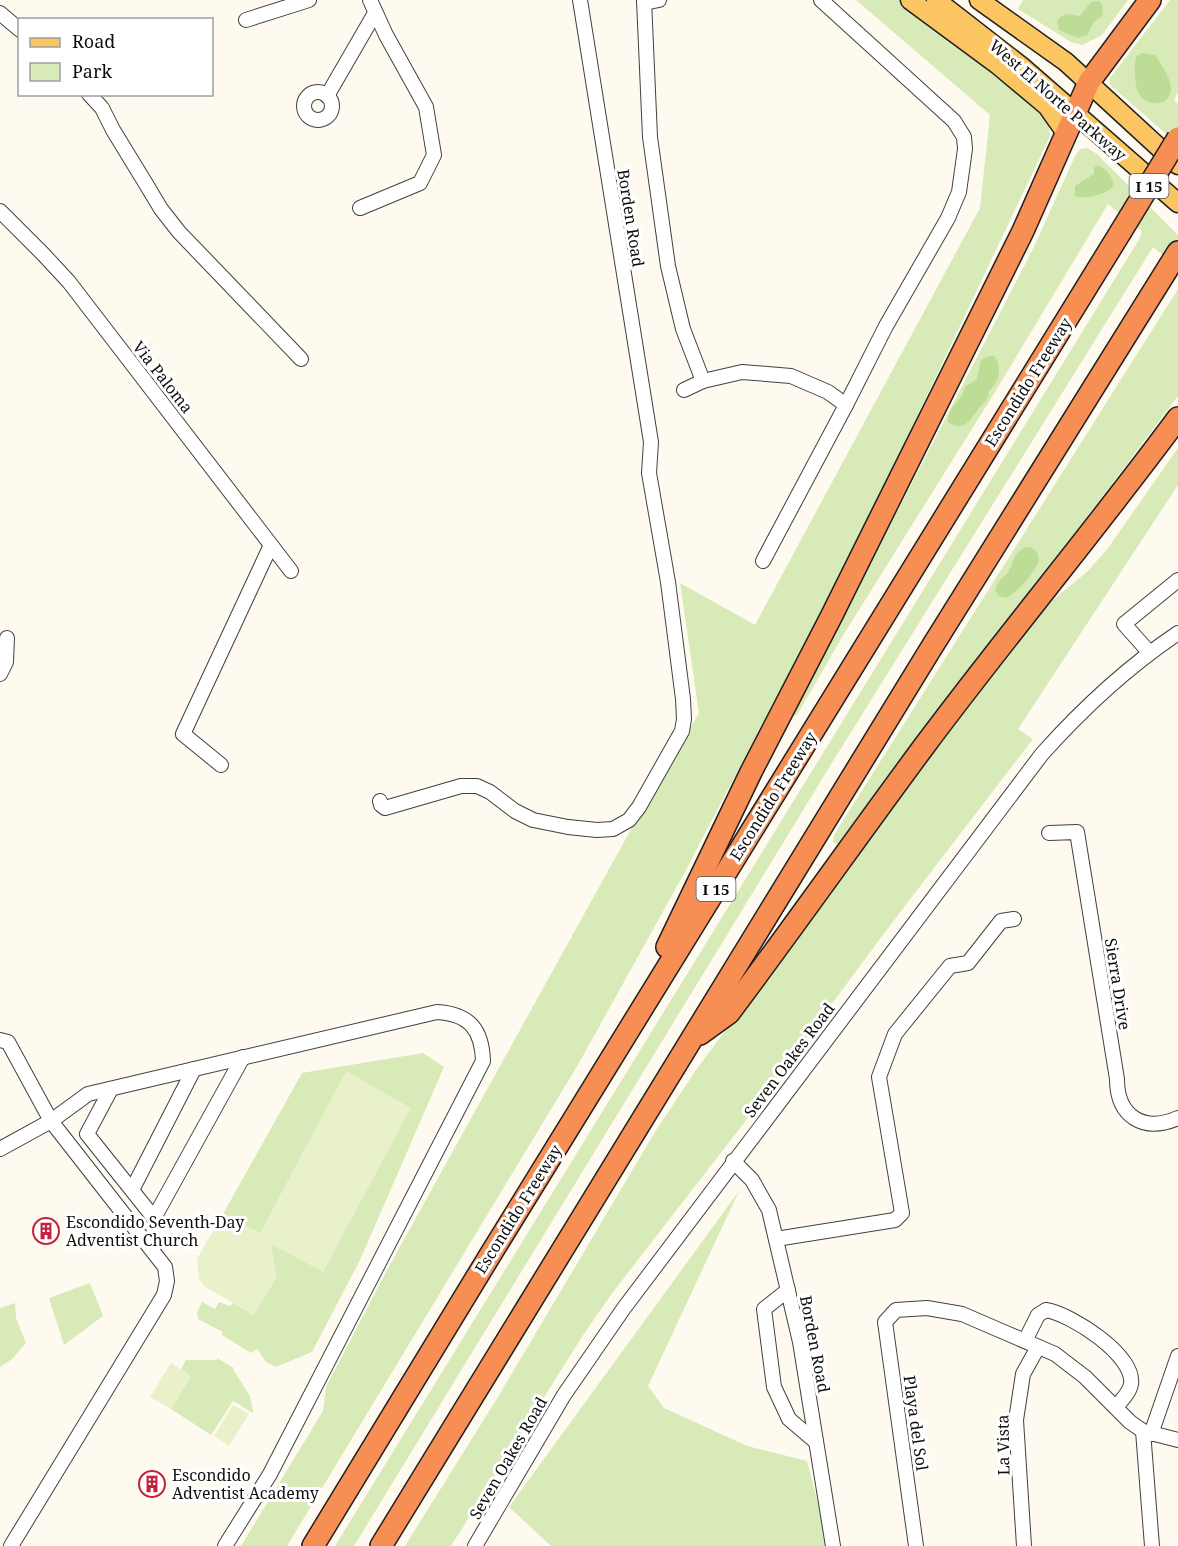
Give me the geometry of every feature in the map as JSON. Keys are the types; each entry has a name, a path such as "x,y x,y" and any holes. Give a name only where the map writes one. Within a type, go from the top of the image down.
{"highway":[{"path":"629,1030 692,892 751,772 831,617 1018,241 1089,82 1150,0"},
{"name":"Escondido Freeway","path":"313,1546 1178,138"},
{"path":"381,1546 930,650 1178,252"},
{"path":"692,1039 729,1013 925,745 1020,621 1113,506 1178,418"}],"main road":[{"path":"910,0 998,65 1047,106 1066,133"},
{"name":"West El Norte Parkway","path":"936,0 1021,66 1178,203"},
{"name":"West El Norte Parkway","path":"979,0 1050,50 1089,82 1178,165"}],"street":[{"path":"246,20 309,0"},
{"name":"Borden Road","path":"380,801 385,808 460,786 477,786 533,820 568,827 613,829 629,820 676,743 684,719 668,582 649,473 651,442 612,212 580,0"},
{"path":"659,0 644,6 650,137 668,266 683,328 703,381"},
{"path":"763,561 886,326 948,218 959,192 965,149 964,137 954,121 821,0"},
{"path":"327,96 372,6"},
{"path":"360,208 420,183 434,155 426,107 372,6"},
{"path":"0,13 18,28"},
{"path":"91,96 102,108 161,209 301,359"},
{"name":"Via Paloma","path":"0,211 69,282 291,571"},
{"path":"684,390 703,381 742,372 791,376 828,392 846,405"},
{"path":"220,765 183,734 271,545"},
{"path":"1149,652 1124,624 1178,580"},
{"name":"Seven Oakes Road","path":"475,1546 564,1395 624,1308 1042,754 1111,682 1178,633"},
{"path":"0,674 6,662 7,638"},
{"name":"Sierra Drive","path":"1049,833 1077,832 1117,1079 1117,1092 1124,1110 1130,1116 1148,1123 1171,1121 1178,1118"},
{"path":"776,1239 895,1220 902,1213 879,1077 895,1034 950,966 968,963 1001,921 1014,919"},
{"path":"0,1149 51,1121 88,1094 437,1011 451,1013 467,1021 479,1033 483,1045 483,1061 270,1474 225,1546"},
{"path":"0,1040 8,1042 51,1121 165,1267 167,1281 164,1295 11,1546"},
{"path":"111,1089 87,1134 154,1218 243,1057"},
{"path":"132,1190 195,1069"},
{"name":"Borden Road","path":"733,1161 752,1180 769,1210 800,1342 833,1546"},
{"path":"788,1290 764,1309 774,1387 789,1419 816,1442"},
{"name":"Playa del Sol","path":"916,1546 885,1322 896,1310 927,1308 962,1314 1024,1341"},
{"path":"1116,1407 1131,1385 1126,1364 1099,1336 1063,1314 1046,1310 1038,1315 1024,1341 1055,1354 1085,1377 1116,1407 1147,1433 1178,1440"},
{"name":"La Vista","path":"1024,1546 1016,1420 1023,1374 1038,1347"},
{"path":"1152,1546 1147,1433 1178,1356"}],"green space":[{"path":"856,0 900,0 1043,111 1048,120 1050,136 867,522 686,870 579,1063 287,1546 241,1546 323,1411 326,1387 386,1272 655,786 699,713 680,583 755,625 980,208 990,115"},
{"path":"1023,0 1128,0 1102,35 1082,45 1071,42 1018,9"},
{"path":"1170,0 1178,0 1178,92 1174,100 1178,104 1178,144 1110,85 1110,78"},
{"path":"1099,1 1103,7 1102,16 1094,22 1087,35 1078,38 1059,30 1057,22 1060,17 1067,14 1080,16 1091,2"},
{"path":"1142,53 1155,55 1168,76 1171,85 1170,95 1163,102 1147,101 1137,90 1136,56"},
{"path":"1087,148 1097,154 1178,235 1178,268 1153,247 830,766 354,1546 335,1546 1140,238 1142,231 1108,204 995,392 844,634 797,715 792,716 789,713 791,706 879,547 1033,249 1075,156 1080,149"},
{"path":"1097,165 1109,173 1114,186 1096,196 1075,196 1075,186 1094,174 1094,168"},
{"path":"1178,289 1178,396 840,846 833,842 834,835"},
{"path":"994,356 997,360 999,374 995,383 986,400 968,422 961,426 953,425 948,422 952,408 965,387 977,379 981,360"},
{"path":"1178,448 1178,485 1018,729 1033,739 885,932 744,1123 613,1292 583,1335 451,1546 405,1546 498,1397 655,1132 696,1070 1037,613 1088,571 1108,548"},
{"path":"1031,547 1037,552 1039,561 1033,572 1011,595 1006,598 999,596 995,590 1000,580 1008,573 1016,554 1024,548"},
{"path":"423,1053 444,1067 360,1260 312,1352 276,1367 266,1362 257,1349 251,1353 222,1335 223,1332 198,1319 197,1312 202,1302 215,1309 219,1302 230,1306 233,1303 254,1315 270,1239 223,1214 302,1073"},
{"path":"346,1071 411,1108 323,1272 271,1244 277,1277 254,1315 205,1287 199,1279 197,1259 223,1214 260,1233"},
{"path":"739,1191 648,1386 664,1408 747,1446 807,1461 829,1546 551,1546 509,1507"},
{"path":"90,1283 103,1316 64,1345 49,1298"},
{"path":"15,1303 16,1318 26,1343 12,1359 0,1367 0,1308"},
{"path":"217,1358 234,1368 250,1396 253,1413 233,1401 211,1435 171,1409 191,1376 181,1369 186,1360 217,1360"},
{"path":"171,1363 191,1376 171,1409 150,1397"},
{"path":"233,1405 249,1414 229,1446 214,1436"}],"place":[{"name":"Escondido Seventh-Day Adventist Church","path":"46,1231"},
{"name":"Escondido Adventist Academy","path":"152,1484"}]}
